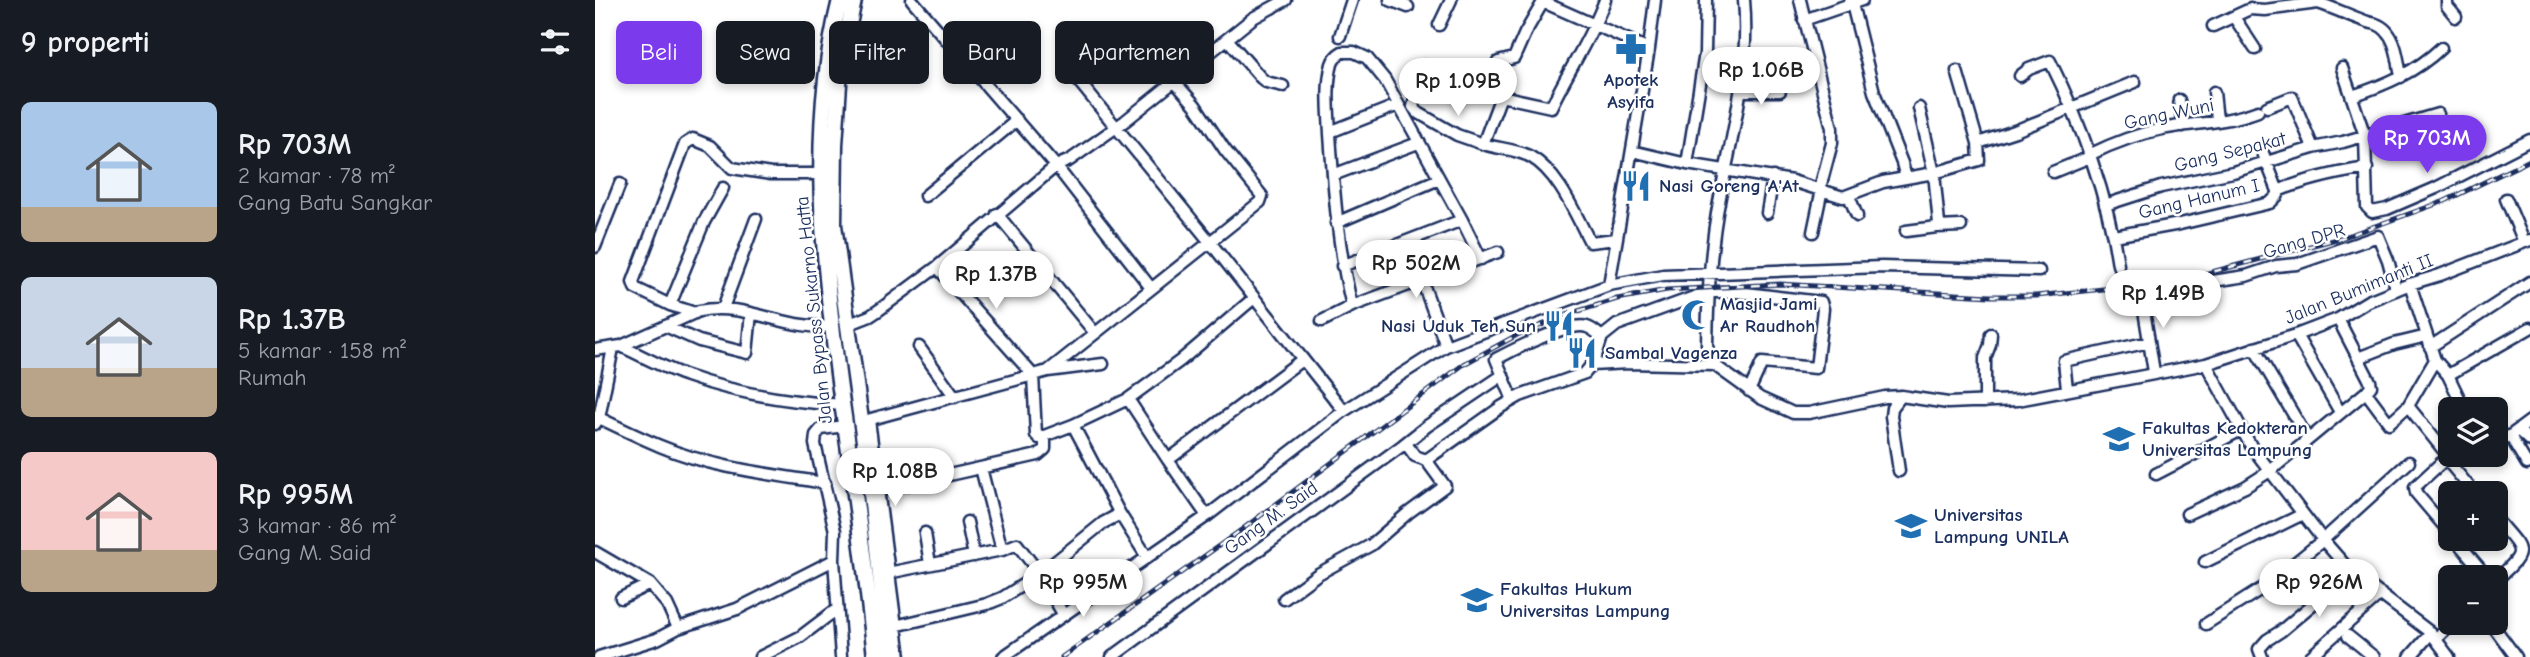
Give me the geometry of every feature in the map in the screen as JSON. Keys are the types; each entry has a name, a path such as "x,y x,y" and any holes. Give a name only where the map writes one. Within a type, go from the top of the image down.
{"highway":[{"name":"Jalan Bypass Sukarno Hatta","path":"840,0 829,52 827,155 847,325 865,421 889,657"},
{"name":"Jalan Bypass Sukarno Hatta","path":"854,0 827,155 820,174 823,244 832,326 869,592 875,657"}],"street":[{"path":"912,0 1056,166 1151,288"},
{"path":"1214,49 1253,18 1286,0"},
{"path":"1340,36 1352,0"},
{"path":"1390,0 1408,7"},
{"path":"1439,26 1451,0"},
{"path":"1424,66 1500,96 1551,107 1595,26 1605,0"},
{"path":"1609,285 1655,0"},
{"path":"1687,164 1705,53 1706,0"},
{"path":"1592,365 1715,365 1707,346 1709,274 1742,91 1746,18 1744,0"},
{"path":"1800,0 1832,128 1832,144 1813,232"},
{"path":"2447,0 2447,6 2456,16"},
{"path":"1493,72 1498,62 1514,58 1543,1 1649,49"},
{"path":"1804,20 1855,1 1874,92 1906,178"},
{"path":"2213,26 2250,9 2265,10 2318,2 2378,24 2389,33 2395,45 2402,77"},
{"path":"2234,16 2255,49"},
{"path":"1227,39 1261,78 1283,86"},
{"path":"2352,96 2402,77 2441,48"},
{"path":"1352,306 1342,266 1336,223 1330,132 1331,67 1342,51 1354,52 1367,58 1385,80 1481,259"},
{"path":"2020,76 2029,69 2050,61 2089,156 2114,236 2119,265"},
{"path":"2342,68 2365,136 2369,211 2377,213 2436,188 2530,139"},
{"path":"1632,151 1687,164 1773,177 1836,195 1849,196 1883,182 1934,173 1979,160 1978,142 1958,71"},
{"path":"1978,142 2071,109 2135,82"},
{"path":"1081,84 1344,411"},
{"path":"847,325 870,316 937,267 1056,166 1070,160 1116,127 1170,84"},
{"path":"1048,371 1260,202 1262,196 1177,84"},
{"path":"1742,91 1780,91"},
{"path":"2214,92 2217,120"},
{"path":"1483,144 1500,96"},
{"name":"Gang Wuni","path":"2053,172 2132,138 2183,125 2240,118 2292,97 2313,148"},
{"path":"1415,98 1413,107 1417,112 1457,135 1534,158 1562,189 1590,242 1616,239"},
{"path":"2179,100 2183,125"},
{"path":"1330,132 1398,105"},
{"path":"1919,108 1934,173 1939,219 1937,227"},
{"name":"Gang Sepakat","path":"2105,205 2161,187 2233,172 2438,114"},
{"path":"925,196 1017,120"},
{"path":"695,313 670,305 635,288 633,282 685,144 692,139 710,146 732,168 771,174 820,174"},
{"path":"1333,176 1418,143"},
{"path":"2261,148 2277,191"},
{"name":"Gang Hanum I","path":"2114,236 2170,226 2270,202 2278,195 2277,191 2329,173 2367,168"},
{"path":"1767,213 1773,177"},
{"path":"1336,223 1439,179"},
{"path":"595,247 597,234 620,184"},
{"path":"670,305 704,222 723,188"},
{"path":"1849,196 1857,216"},
{"path":"2506,199 2527,241"},
{"path":"997,214 1095,333"},
{"path":"723,308 756,219"},
{"path":"1342,266 1462,220"},
{"path":"1906,231 1961,226"},
{"name":"Gang DPR","path":"2149,342 2141,292 2246,276 2276,266 2297,264 2378,236 2396,290"},
{"name":"Jalan Bumimanti II","path":"1715,365 1749,391 1778,408 1793,413 1809,413 1901,396 1948,403 2018,400 2206,364 2338,319 2368,301 2527,241"},
{"path":"1322,321 1352,306 1498,252"},
{"path":"937,267 1033,375 1036,435 1039,438 1128,399 1254,298"},
{"path":"1003,657 1207,516 1344,411 1446,346 1609,285 1663,275 1882,267 2039,271"},
{"path":"1422,281 1446,346"},
{"path":"2430,347 2530,282"},
{"path":"2410,284 2435,360 2448,375 2459,397"},
{"path":"1426,460 1513,400 1585,373 1592,365 1602,337 1617,325 1708,292 1737,292 1816,301 1822,304 1815,369 1762,363 1749,391"},
{"path":"595,350 617,347 695,313 723,308 805,327 832,326"},
{"path":"665,326 699,341 747,353 751,313"},
{"path":"2187,514 2245,487 2270,471 2367,392 2371,384 2338,319"},
{"path":"1513,400 1496,359 1533,341 1581,326 1602,337"},
{"path":"2448,375 2530,328"},
{"path":"1985,402 1985,358 1991,334"},
{"path":"2296,335 2340,412"},
{"path":"2358,358 2394,344 2427,336"},
{"path":"2067,389 2064,361 2149,342 2154,372"},
{"path":"617,347 684,375 724,387 804,403 843,405"},
{"path":"617,347 596,419 661,447 707,461 759,473 825,483"},
{"path":"919,347 955,397"},
{"path":"2255,348 2308,439"},
{"path":"1168,460 1303,359"},
{"path":"2367,392 2387,421 2408,406 2435,360"},
{"path":"900,657 878,491 865,421 1048,371 1103,364"},
{"path":"2206,364 2241,430 2323,540 2351,572 2434,636 2449,657"},
{"name":"Gang M. Said","path":"1112,657 1427,426 1503,376"},
{"path":"1899,471 1891,421 1892,408 1901,396"},
{"path":"1128,399 1207,516"},
{"path":"2408,406 2438,443"},
{"path":"2508,435 2530,421"},
{"path":"1073,425 1147,557"},
{"path":"841,657 834,560 835,531 816,450 816,435 821,429 845,426"},
{"path":"2156,474 2241,430"},
{"path":"2514,433 2530,441"},
{"path":"2514,433 2527,464"},
{"path":"878,491 1044,452 1045,436"},
{"path":"1284,599 1318,574 1371,545 1445,486 1426,460 1415,456 1407,445 1403,445"},
{"path":"2206,624 2269,584 2409,463"},
{"path":"2438,466 2414,490 2438,519"},
{"path":"2453,467 2464,481"},
{"path":"981,468 1002,550"},
{"path":"895,626 1002,598 1040,574 1103,523 1120,513"},
{"path":"2205,562 2303,514"},
{"path":"967,522 974,556"},
{"path":"925,533 930,564"},
{"path":"2508,534 2520,549 2521,556 2508,570"},
{"path":"888,573 1002,550 1017,544 1040,574 1063,614"},
{"path":"2465,551 2477,565"},
{"path":"595,552 650,584 667,604 678,628"},
{"path":"599,657 656,639 678,628 757,600 834,560"},
{"path":"2262,657 2259,649 2266,640 2281,631 2351,572"},
{"path":"621,598 650,584"},
{"path":"2310,657 2381,594"},
{"path":"759,657 800,637 837,609"},
{"path":"2410,657 2438,633"},
{"path":"2500,635 2516,657"},
{"path":"2348,636 2374,657"}],"railway":[{"path":"1062,657 1244,528 1464,364 1517,335 1569,314 1617,299 1667,290 1780,284 1990,296 2036,296 2142,285 2208,273 2344,237 2445,201 2530,160"}],"place":[{"name":"Apotek Asyifa","path":"1631,49"},
{"name":"Nasi Goreng A'At","path":"1636,186"},
{"name":"Masjid Jami Ar Raudhoh","path":"1697,315"},
{"name":"Nasi Uduk Teh Sun","path":"1559,326"},
{"name":"Sambal Vagenza","path":"1582,353"},
{"name":"Fakultas Kedokteran Universitas Lampung","path":"2119,439"},
{"name":"Universitas Lampung UNILA","path":"1911,526"},
{"name":"Fakultas Hukum Universitas Lampung","path":"1477,600"}]}
